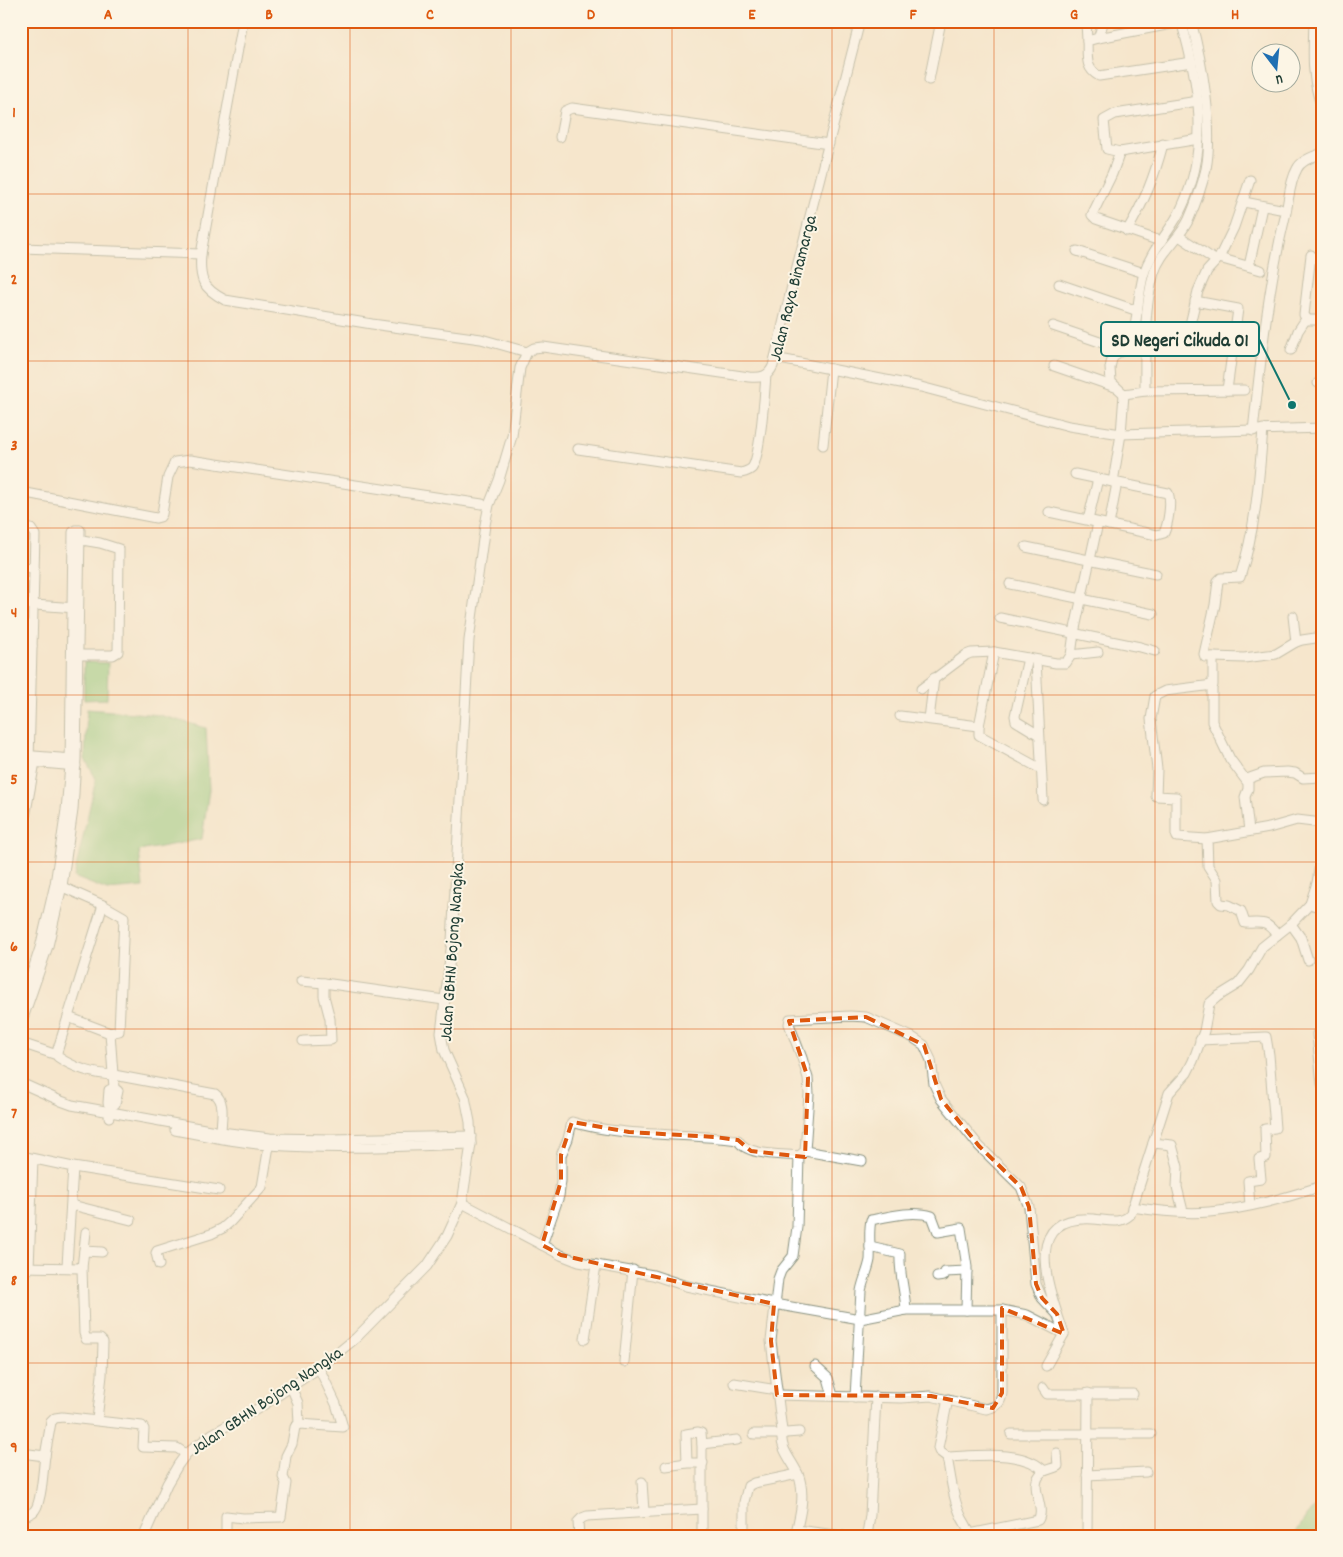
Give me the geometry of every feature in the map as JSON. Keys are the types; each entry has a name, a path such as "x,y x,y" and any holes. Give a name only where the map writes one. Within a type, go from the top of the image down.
{"street":[{"path":"243,21 201,254 200,270 204,283 211,293 225,300 372,324 482,339 527,352"},
{"name":"Jalan Raya Binamarga","path":"527,352 534,348 542,348 749,377 758,378 766,375 774,366 791,290 860,21"},
{"path":"928,80 941,21"},
{"path":"1086,21 1089,68 1091,72 1098,76 1192,62"},
{"path":"1098,38 1104,21"},
{"path":"1314,21 1313,68 1316,90 1322,107"},
{"path":"1087,41 1185,22"},
{"path":"1053,326 1122,350 1130,348 1144,273 1154,251 1167,234 1182,207 1194,176 1199,155 1198,100 1185,22"},
{"path":"1145,391 1145,344 1154,273 1164,254 1188,222 1199,194 1208,153 1205,96 1200,55 1185,22"},
{"path":"1198,100 1115,114 1107,117 1104,120 1104,125 1107,149 1120,152 1200,139"},
{"path":"560,136 565,111 572,108 829,144"},
{"path":"1127,230 1145,200 1155,174 1163,144"},
{"path":"1120,152 1112,174 1092,214 1096,219 1160,241"},
{"path":"1253,431 1264,330 1278,246 1291,188 1296,170 1301,163 1322,153"},
{"path":"1145,344 1183,343 1186,341 1198,291 1207,271 1217,259 1234,227 1250,180"},
{"path":"1244,202 1280,209"},
{"path":"1249,266 1262,207"},
{"path":"1179,236 1217,259 1261,270"},
{"path":"21,248 201,254"},
{"path":"1077,252 1144,273"},
{"path":"1306,319 1303,313 1311,255"},
{"path":"1059,284 1138,311"},
{"path":"1196,301 1238,310 1227,390"},
{"path":"1306,319 1322,320"},
{"path":"1292,350 1298,331 1306,319"},
{"path":"1115,387 1110,379 1110,368 1114,356 1122,350"},
{"name":"Jalan GBHN Bojong Nangka","path":"144,1536 170,1479 186,1454 212,1434 259,1408 319,1368 356,1338 427,1266 447,1236 462,1203 471,1140 468,1109 465,1097 447,1059 442,1041 444,1000 452,941 468,640 484,525 512,436 520,368 527,352"},
{"path":"775,358 921,386 1068,426 1121,434 1253,431 1322,427"},
{"path":"1054,366 1115,387 1124,394 1145,391 1244,390"},
{"path":"823,445 830,369"},
{"path":"578,449 741,472 748,471 754,463 760,434 766,375"},
{"path":"1109,524 1121,434 1124,394"},
{"path":"1263,430 1256,508 1245,564 1240,577 1221,578 1218,581 1215,605 1204,654 1205,657 1213,658 1244,658 1276,654 1296,642 1322,637"},
{"path":"21,492 156,518 162,514 168,477 175,462 190,460 482,504"},
{"path":"1048,512 1160,536 1165,532 1169,503 1168,493 1075,474"},
{"path":"1088,520 1098,479"},
{"path":"921,689 971,653 994,652 1062,664 1068,661 1071,655 1098,523"},
{"path":"21,528 31,529 34,532 31,718 21,839"},
{"path":"21,1024 22,1010 48,946 73,810 76,539 120,549 118,652 113,656 79,655"},
{"path":"1026,547 1156,574"},
{"path":"21,566 34,568"},
{"path":"1010,584 1153,614"},
{"path":"21,604 76,608"},
{"path":"73,763 79,655 76,608"},
{"path":"1293,616 1296,642"},
{"path":"1000,618 1154,651"},
{"path":"21,644 32,646"},
{"path":"994,652 978,731 983,738 1041,769"},
{"path":"1071,655 1098,652"},
{"path":"1213,658 1212,722 1230,759 1247,779 1248,789 1246,797 1249,831"},
{"path":"1032,659 1043,800"},
{"path":"1032,659 1015,716 1016,721 1039,735"},
{"path":"929,720 934,678"},
{"path":"21,680 31,682"},
{"path":"1212,686 1165,691 1157,693 1155,696 1151,719 1157,768 1156,796 1176,798 1177,837 1208,839 1277,827 1297,820 1322,822"},
{"path":"21,716 31,718"},
{"path":"900,716 979,726"},
{"path":"27,759 73,763"},
{"path":"1247,779 1264,773 1287,772 1295,773 1303,778 1322,777"},
{"path":"1208,839 1208,866 1217,880 1218,901 1221,904 1229,905 1242,911 1245,923 1268,924 1277,935"},
{"path":"1046,1366 1064,1334 1045,1265 1046,1246 1055,1229 1062,1223 1074,1220 1123,1220 1130,1215 1169,1093 1187,1073 1204,1031 1209,1004 1238,984 1249,970 1262,946 1291,924 1310,904 1317,883 1322,852"},
{"path":"59,885 124,917 118,1031 110,1033 68,1017"},
{"path":"1310,904 1322,908"},
{"path":"57,1055 103,905"},
{"path":"1291,924 1301,938 1308,960"},
{"path":"301,981 444,1000"},
{"path":"303,1041 331,1040 330,1019 324,996 324,983"},
{"path":"844,1536 796,1533 802,1501 798,1474 782,1445 783,1434 771,1341 774,1304 779,1276 793,1256 809,1094 808,1078 789,1024 790,1019 866,1017 912,1037 924,1045 929,1052 934,1084 941,1099 979,1146 1021,1187 1029,1207 1036,1284 1042,1298 1057,1314"},
{"path":"110,1033 114,1075 114,1088 109,1090 108,1103 110,1112"},
{"path":"1317,1034 1322,1084"},
{"path":"1200,1040 1266,1037 1275,1128 1265,1129 1266,1157 1259,1160 1261,1179 1248,1181 1250,1205"},
{"path":"21,1043 57,1055 64,1061 99,1074 114,1075 215,1094 222,1105 221,1132"},
{"path":"21,1084 61,1102 269,1141"},
{"path":"21,1089 62,1107 110,1112 221,1139 269,1141 331,1148 471,1140"},
{"path":"542,1245 558,1196 561,1181 561,1155 568,1139 572,1122 629,1132 738,1140 739,1144 751,1151 802,1153 862,1162"},
{"path":"159,1265 156,1253 223,1228 259,1192 264,1179 269,1141"},
{"path":"1153,1143 1172,1145 1178,1167 1177,1186 1183,1211"},
{"path":"21,1156 73,1167 140,1176 219,1190"},
{"path":"22,1284 33,1159"},
{"path":"68,1266 73,1167"},
{"path":"1132,1207 1158,1211 1207,1212 1229,1210 1283,1198 1322,1186"},
{"path":"462,1203 560,1255 596,1265 633,1270 686,1286 774,1304 860,1318 906,1310 1002,1310 1027,1315 1064,1334"},
{"path":"72,1205 131,1220"},
{"path":"855,1397 862,1285 869,1264 871,1220 924,1213 932,1216 938,1232 961,1228 966,1253 966,1310"},
{"path":"86,1232 82,1268 84,1336 88,1339 100,1339 103,1342 102,1375 97,1420"},
{"path":"870,1246 900,1254 900,1274 906,1294 906,1310"},
{"path":"84,1251 102,1252"},
{"path":"585,1339 596,1265"},
{"path":"25,1267 68,1266 82,1268"},
{"path":"624,1362 633,1270"},
{"path":"937,1277 944,1276 945,1272 967,1271"},
{"path":"734,1383 777,1392 833,1396 901,1398 931,1396 986,1409 993,1408 1001,1400 1002,1310"},
{"path":"815,1366 828,1378 833,1396"},
{"path":"299,1424 343,1427 336,1404 319,1368"},
{"path":"226,1536 226,1516 243,1518 281,1517 286,1483 283,1477 286,1456 292,1444 295,1428 299,1424 298,1403 291,1386"},
{"path":"1043,1388 1047,1394 1133,1394"},
{"path":"1087,1536 1088,1393"},
{"path":"867,1536 870,1515 876,1397"},
{"path":"948,1399 938,1448 938,1451 947,1458 999,1456 1018,1458 1033,1462 1044,1471"},
{"path":"21,1517 33,1512 39,1499 50,1424 53,1419 65,1417 142,1426 144,1429 143,1447 181,1449 186,1454"},
{"path":"687,1463 686,1434 698,1432 702,1444 702,1536"},
{"path":"754,1434 799,1432"},
{"path":"1011,1434 1151,1434"},
{"path":"702,1444 737,1440"},
{"path":"21,1453 45,1456"},
{"path":"947,1458 955,1502 970,1535 1038,1520 1040,1514 1036,1485 1044,1471 1058,1466 1057,1453"},
{"path":"666,1466 702,1463"},
{"path":"1087,1475 1146,1472"},
{"path":"744,1536 744,1502 745,1491 748,1486 754,1483 798,1474"},
{"path":"642,1482 644,1511"},
{"path":"579,1536 578,1522 588,1516 702,1508"}],"highlighted area":[{"path":"866,1017 924,1045 941,1099 979,1146 1021,1187 1029,1207 1036,1284 1042,1298 1057,1314 1064,1334 1002,1308 1002,1393 993,1408 931,1396 777,1395 771,1341 774,1304 561,1255 542,1245 561,1181 561,1155 572,1122 629,1132 738,1140 751,1151 805,1157 808,1078 789,1021"}],"green space":[{"path":"84,662 108,663 107,699 84,700"},
{"path":"87,709 159,715 206,728 209,789 202,839 139,851 143,887 107,890 74,877 96,779 85,759"},
{"path":"1322,1502 1322,1536 1294,1536 1307,1515"}],"place":[{"name":"SD Negeri Cikuda 01","path":"1292,405"}]}
